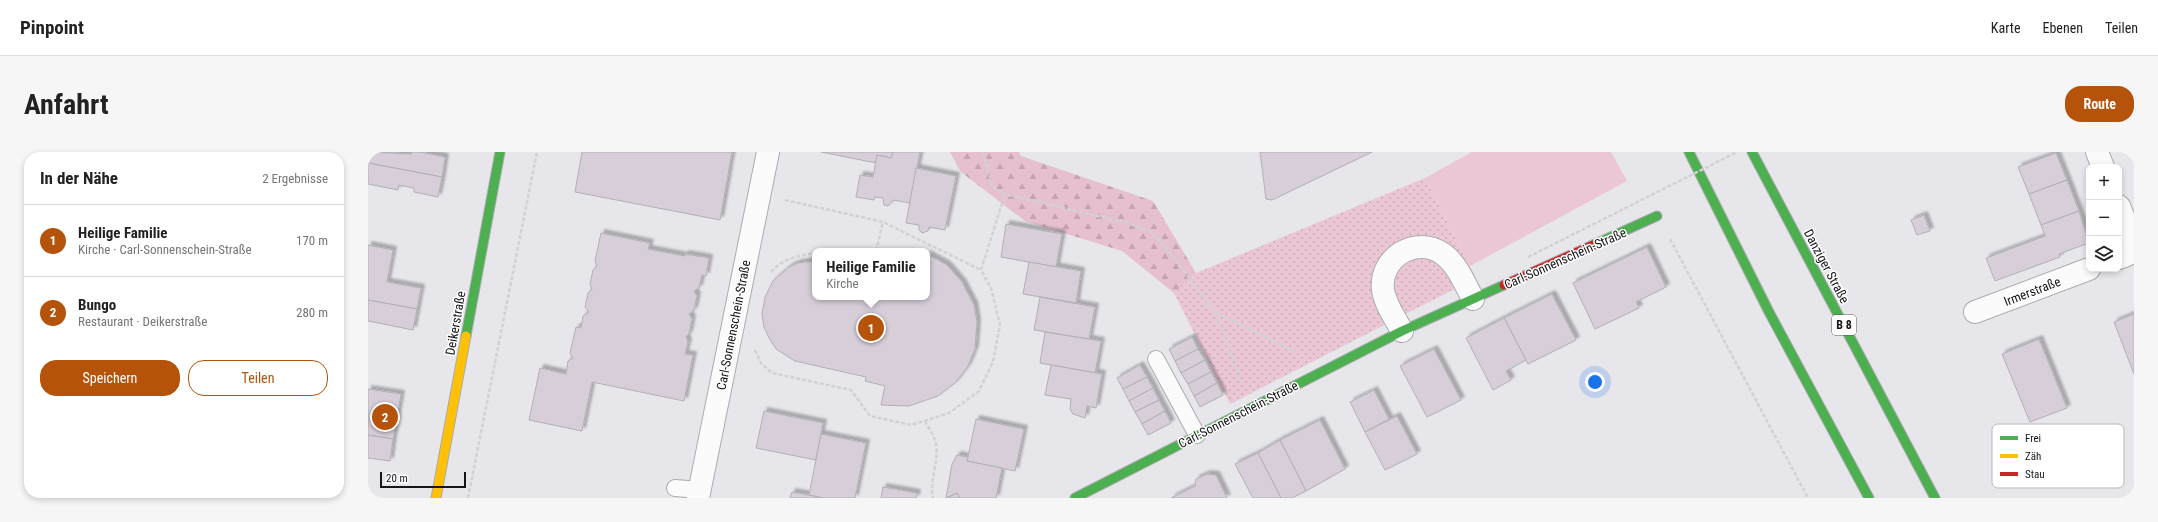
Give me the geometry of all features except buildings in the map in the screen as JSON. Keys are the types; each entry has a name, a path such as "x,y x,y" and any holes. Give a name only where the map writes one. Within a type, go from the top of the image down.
{"main road":[{"name":"Deikerstraße","path":"436,498 500,152"},
{"path":"1689,152 1769,312 1869,498"},
{"name":"Danziger Straße","path":"1752,152 1935,498"},
{"name":"Carl-Sonnenschein-Straße","path":"1075,498 1402,331 1657,216"}],"street":[{"name":"Carl-Sonnenschein-Straße","path":"699,494 768,152"},
{"path":"2097,152 2102,164"},
{"path":"2122,214 2134,244"},
{"path":"1402,331 1385,300 1383,288 1385,274 1390,263 1400,252 1416,246 1431,247 1444,254 1453,264 1473,300"},
{"path":"2122,257 2134,252"},
{"name":"Irmerstraße","path":"1975,312 2086,270"}],"lane":[{"path":"1156,359 1197,435"},
{"path":"675,488 699,494"}],"path":[{"path":"468,498 537,152"},
{"path":"983,152 993,187 1004,194 1128,223 1150,231 1171,253 1215,312 1242,384 1244,411"},
{"path":"1528,257 1737,152"},
{"path":"981,270 1004,194"},
{"path":"753,343 761,363 772,373 851,390 870,416 911,425 949,413 979,391 993,362 1000,325 991,288 981,270 883,222 759,195"},
{"path":"1657,216 1808,498"},
{"path":"877,248 883,222"},
{"path":"766,278 780,263 795,256 812,253"},
{"path":"1215,312 1329,368"},
{"path":"925,421 936,443 931,488 933,498"}],"green space":[{"path":"950,152 1019,152 1021,156 1153,201 1196,273 1174,293 1122,251 1025,221 961,172"}],"shaded area":[{"path":"1472,152 1611,152 1627,181 1470,266 1425,178"},
{"path":"1425,178 1476,278 1230,404 1174,293 1196,273"}],"traffic: fast":[{"path":"466,336 500,152"},
{"path":"1689,152 1769,312 1869,498"},
{"path":"1752,152 1935,498"},
{"path":"1593,245 1657,216"},
{"path":"1075,498 1402,331 1504,285"}],"traffic: slow":[{"path":"436,498 466,336"}],"traffic: jam":[{"path":"1504,285 1593,245"}],"place":[{"name":"Heilige Familie","path":"871,328"},
{"name":"Bungo","path":"385,417"}]}
